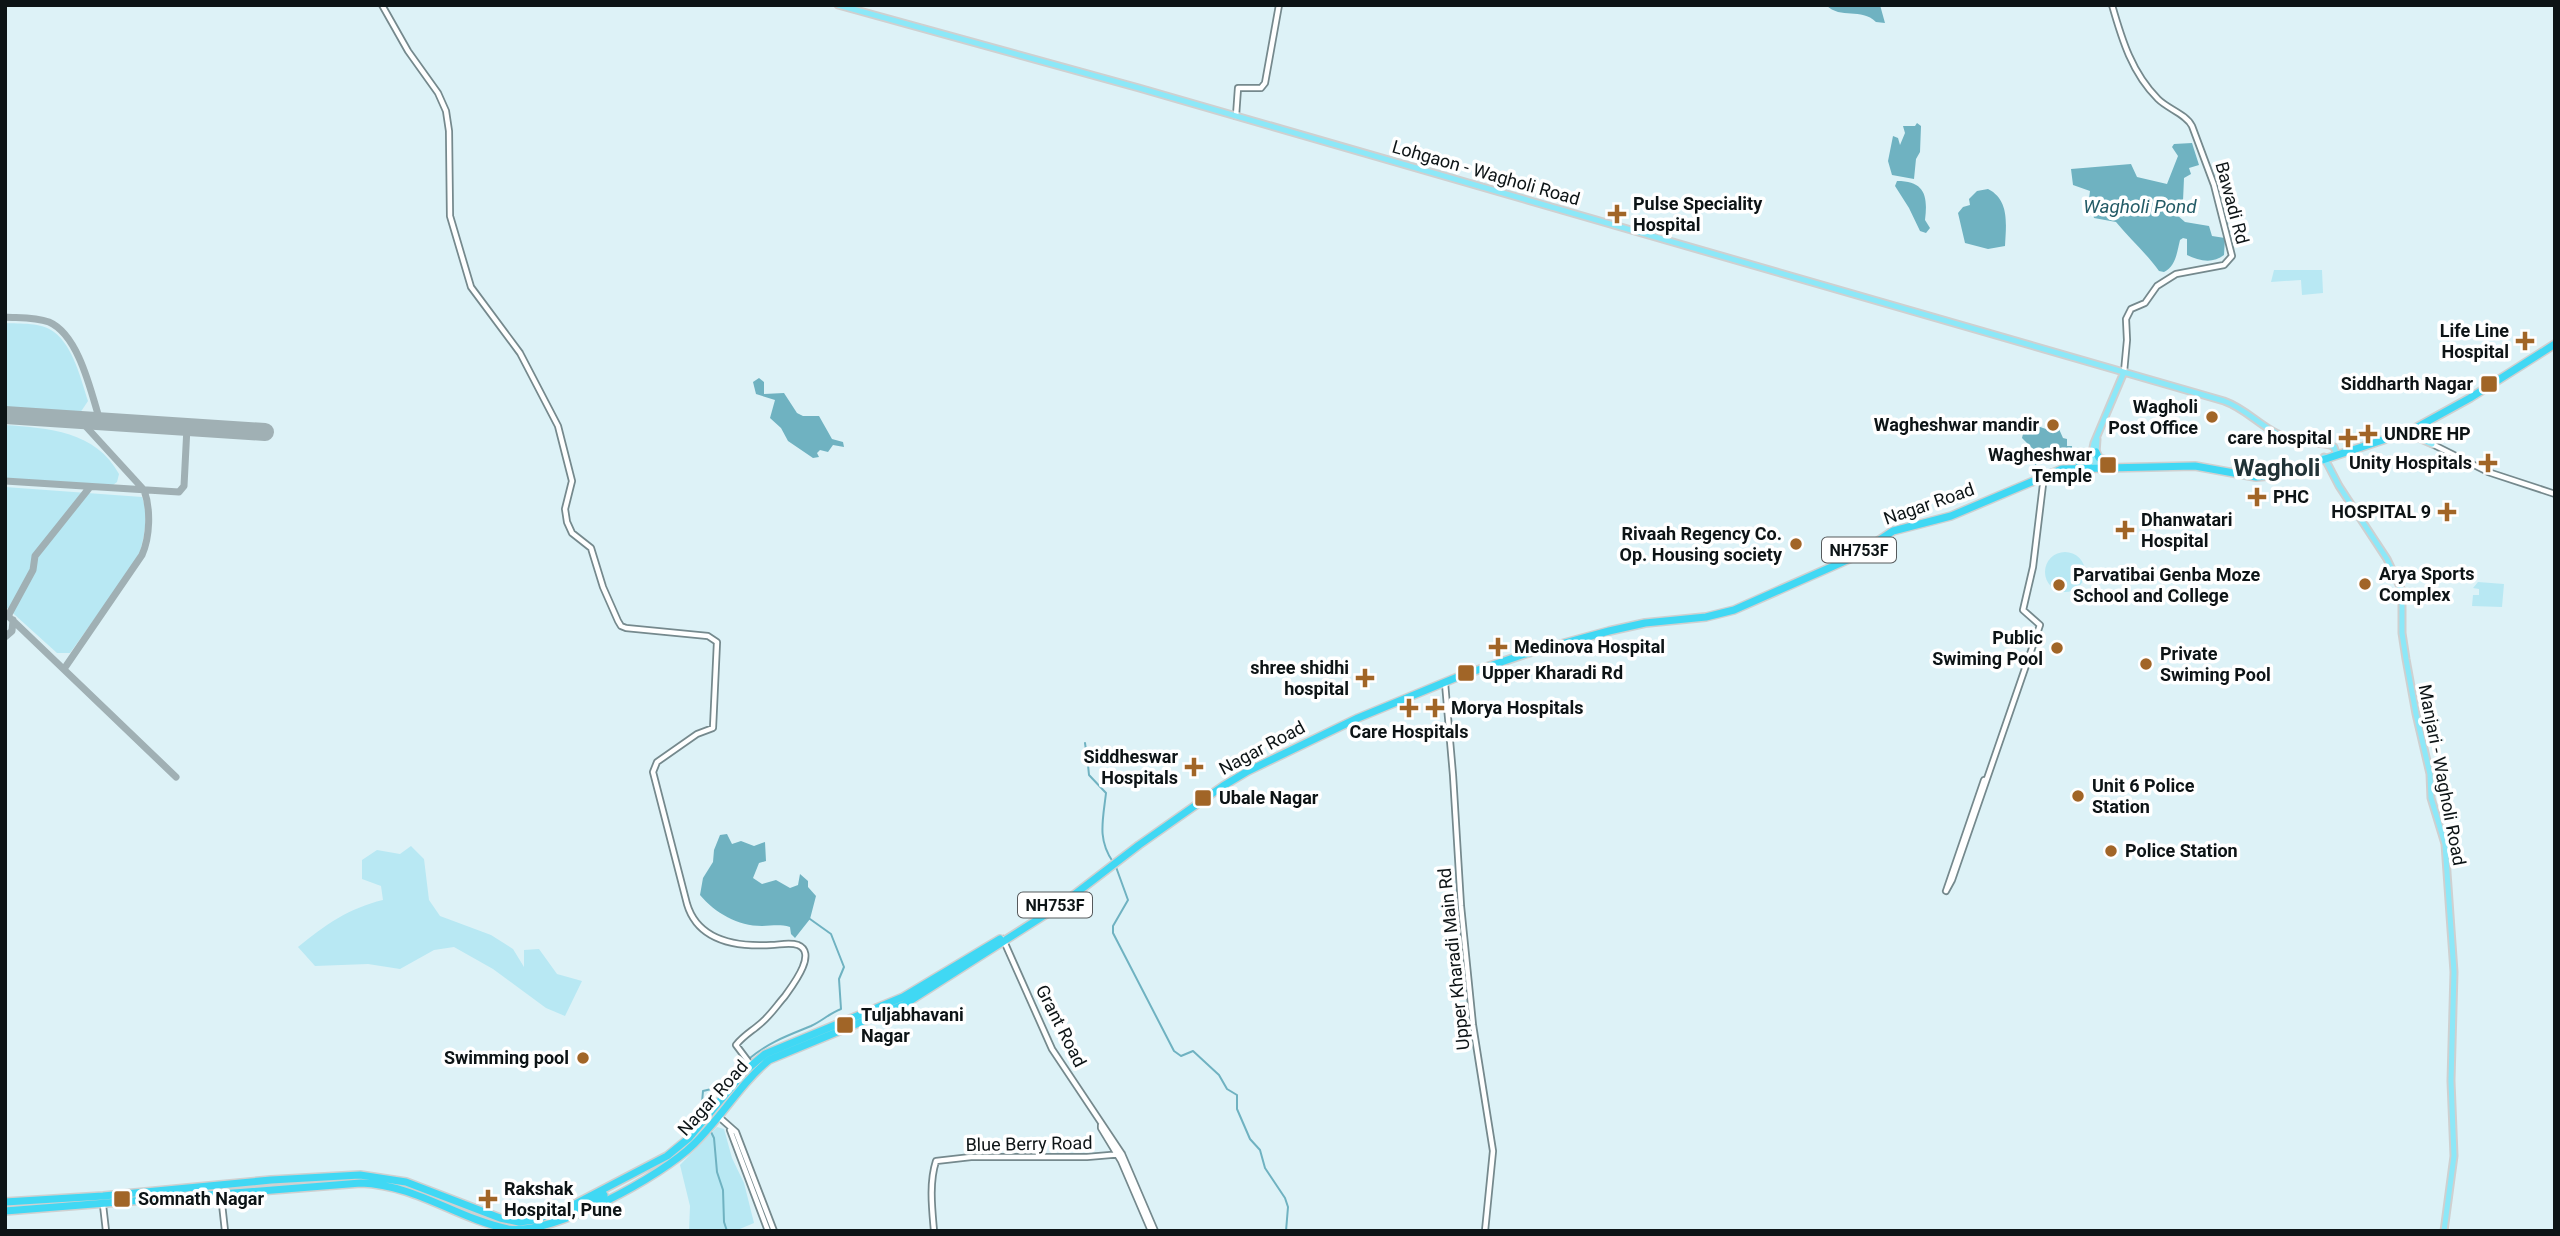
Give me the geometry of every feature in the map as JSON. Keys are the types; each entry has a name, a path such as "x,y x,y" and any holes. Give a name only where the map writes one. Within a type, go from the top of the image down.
{"highway":[{"name":"Nagar Road","path":"1004,940 1228,779 1338,726 1459,673 1537,647 1627,624 1726,609 1852,555 1891,528 1951,511 2051,469 2079,463 2195,466 2264,477 2327,462 2337,454 2420,425 2555,343"},
{"name":"Nagar Road","path":"2337,454 2398,436 2500,377"},
{"path":"2398,436 2418,437 2420,425"},
{"path":"2079,463 2087,460 2094,452 2099,458 2111,462"},
{"name":"Nagar Road","path":"717,1112 769,1060 903,999 1004,940 1062,904 1223,786 1338,726 1525,654 1645,623 1706,617 1734,610 1854,557 1893,531 1951,516 2062,469 2111,462 2195,463 2264,474 2327,462"},
{"name":"Nagar Road","path":"717,1112 751,1065 777,1047 903,999"},
{"path":"707,1125 760,1062 779,1050 859,1020 903,999"},
{"name":"Nagar Road","path":"5,1202 372,1176 405,1182 492,1216 525,1222 565,1209 656,1164 707,1125"},
{"name":"Nagar Road","path":"5,1211 221,1195 317,1181 390,1185 482,1221 525,1229 568,1219 660,1171 683,1154 707,1125"},
{"path":"372,1176 411,1188 490,1220 525,1229"},
{"path":"205,1186 205,1196"}],"main road":[{"name":"Lohgaon - Wagholi Road","path":"838,5 1236,116 2231,403 2277,433 2296,440 2330,445 2337,454"},
{"path":"2092,464 2097,439 2124,372"},
{"path":"2408,430 2432,444"},
{"name":"Manjari - Wagholi Road","path":"2327,462 2339,486 2387,558 2402,591 2402,633 2411,686 2430,774 2431,798 2445,844 2454,972 2451,1082 2454,1156 2444,1231"}],"street":[{"path":"382,5 408,51 438,93 446,111 449,131 450,216 471,287 520,353 558,426 572,481 565,509 567,522 572,533 591,548 603,587 619,624 626,628 708,636 717,642 713,729 697,734 657,762 653,772 687,904 695,922 709,934 734,944 795,945 804,951 805,960 801,973 789,990 771,1013 736,1045 751,1065"},
{"path":"1236,116 1238,88 1261,88 1265,83 1279,5"},
{"name":"Bawadi Rd","path":"2112,5 2120,35 2138,74 2167,107 2191,124 2214,185 2232,256 2224,265 2193,269 2165,280 2145,303 2131,309 2126,319 2124,372"},
{"path":"2432,444 2488,472 2555,494"},
{"path":"1994,756 1962,839 1946,891 1952,880 2040,625 2023,610 2033,567 2045,475"},
{"name":"Upper Kharadi Main Rd","path":"1445,683 1461,906 1473,1025 1493,1151 1485,1231"},
{"name":"Grant Road","path":"1004,940 1052,1049 1120,1155 1153,1231"},
{"path":"717,1112 730,1129 771,1231"},
{"name":"Blue Berry Road","path":"934,1231 932,1198 936,1161 981,1157 1120,1155"},
{"path":"221,1195 225,1231"},
{"path":"102,1205 104,1231"}],"shaded area":[{"path":"2274,270 2322,270 2323,293 2302,295 2301,280 2271,282"},
{"path":"5,323 43,327 61,338 76,364 88,401 80,413 5,408"},
{"path":"5,425 54,430 84,440 109,460 119,474 117,482 113,485 5,478"},
{"path":"5,487 142,497 145,530 136,561 70,653 57,653 5,606"},
{"path":"2065,552 2079,558 2085,572 2079,586 2065,592 2051,586 2045,572 2051,558"},
{"path":"2478,582 2504,584 2502,607 2472,606 2473,595 2479,595 2479,589 2473,588"},
{"path":"411,846 424,859 429,900 440,916 491,935 513,949 524,967 524,950 539,949 557,974 582,981 565,1016 546,1008 493,969 454,947 434,950 400,969 368,964 315,966 298,947 338,918 383,900 381,886 362,879 362,860 377,850 400,854"},
{"path":"717,1127 724,1129 732,1158 744,1183 754,1223 735,1231 689,1231 690,1206 680,1165"}],"water":[{"path":"1826,5 1880,5 1885,23 1876,22 1864,15 1838,12"},
{"path":"1917,123 1921,126 1920,152 1916,159 1914,179 1892,175 1888,161 1893,136 1898,138 1900,145 1905,133 1903,126 1915,126"},
{"name":"Wagholi Pond","path":"2192,143 2199,165 2189,168 2191,174 2184,178 2183,201 2177,215 2185,222 2209,226 2212,236 2225,238 2224,255 2211,261 2187,255 2187,239 2183,238 2171,266 2164,272 2159,271 2116,222 2094,218 2089,199 2090,191 2073,185 2071,169 2131,164 2137,177 2167,184 2178,156 2172,147 2174,144"},
{"path":"1897,181 1914,184 1923,192 1926,204 1925,220 1930,228 1926,233 1920,231 1895,186"},
{"path":"1988,189 2000,200 2006,222 2005,246 1988,249 1965,243 1958,213 1963,207 1970,205 1969,199 1977,191"},
{"path":"759,378 764,382 764,394 784,393 797,413 803,416 819,416 832,439 843,442 844,447 833,445 828,452 820,450 817,453 819,457 813,458 788,441 781,428 770,418 775,400 756,394 753,382"},
{"path":"2031,424 2049,430 2059,429 2063,438 2067,439 2067,446 2072,446 2072,455 2053,457 2035,465 2032,448 2022,438 2024,430"},
{"path":"727,834 732,844 741,841 754,846 765,842 766,861 759,863 753,878 762,884 776,880 790,888 798,885 800,874 808,881 808,887 816,896 810,919 795,938 790,927 744,924 728,917 700,895 703,878 713,862 720,835"}],"waterway":[{"path":"1085,743 1086,750"},
{"path":"1087,755 1089,775 1106,793 1103,837 1113,862"},
{"path":"1116,867 1128,900 1113,926 1113,933 1174,1051 1181,1056 1193,1051 1219,1075 1227,1089 1237,1095 1237,1109 1250,1139 1260,1150 1265,1168 1285,1198 1288,1207 1286,1231"},
{"path":"750,1058 772,1043 841,1009 839,979 844,967 831,934 810,919"},
{"path":"703,1117 703,1091 724,1086 746,1061"},
{"path":"711,1132 717,1172 723,1190 724,1222 727,1231"}],"taxiway":[{"path":"5,317 44,320 59,329 76,351 100,421"},
{"path":"64,669 142,555 149,523 144,490 80,420"},
{"path":"5,481 179,492 184,486 187,427"},
{"path":"8,616 33,570 35,556 90,487"},
{"path":"5,613 176,777"},
{"path":"5,637 12,631 13,620"}],"runway":[{"path":"5,415 265,432"}],"place":[{"name":"Pulse Speciality Hospital","path":"1617,214"},
{"name":"Life Line Hospital","path":"2525,341"},
{"name":"Siddharth Nagar","path":"2489,384"},
{"name":"Wagholi Post Office","path":"2212,417"},
{"name":"Wagheshwar mandir","path":"2053,425"},
{"name":"UNDRE HP","path":"2368,434"},
{"name":"care hospital","path":"2348,438"},
{"name":"Unity Hospitals","path":"2488,463"},
{"name":"Wagheshwar Temple","path":"2108,465"},
{"name":"PHC","path":"2257,497"},
{"name":"HOSPITAL 9","path":"2447,512"},
{"name":"Dhanwatari Hospital","path":"2125,530"},
{"name":"Rivaah Regency Co. Op. Housing society","path":"1796,544"},
{"name":"Arya Sports Complex","path":"2365,584"},
{"name":"Parvatibai Genba Moze School and College","path":"2059,585"},
{"name":"Medinova Hospital","path":"1498,647"},
{"name":"Public Swiming Pool","path":"2057,648"},
{"name":"Private Swiming Pool","path":"2146,664"},
{"name":"Upper Kharadi Rd","path":"1466,673"},
{"name":"shree shidhi hospital","path":"1365,678"},
{"name":"Care Hospitals","path":"1409,708"},
{"name":"Morya Hospitals","path":"1435,708"},
{"name":"Siddheswar Hospitals","path":"1194,767"},
{"name":"Unit 6 Police Station","path":"2078,796"},
{"name":"Ubale Nagar","path":"1203,798"},
{"name":"Police Station","path":"2111,851"},
{"name":"Tuljabhavani Nagar","path":"845,1025"},
{"name":"Swimming pool","path":"583,1058"},
{"name":"Somnath Nagar","path":"122,1199"},
{"name":"Rakshak Hospital, Pune","path":"488,1199"}],"district":[{"name":"Wagholi","path":"2277,468"}]}
